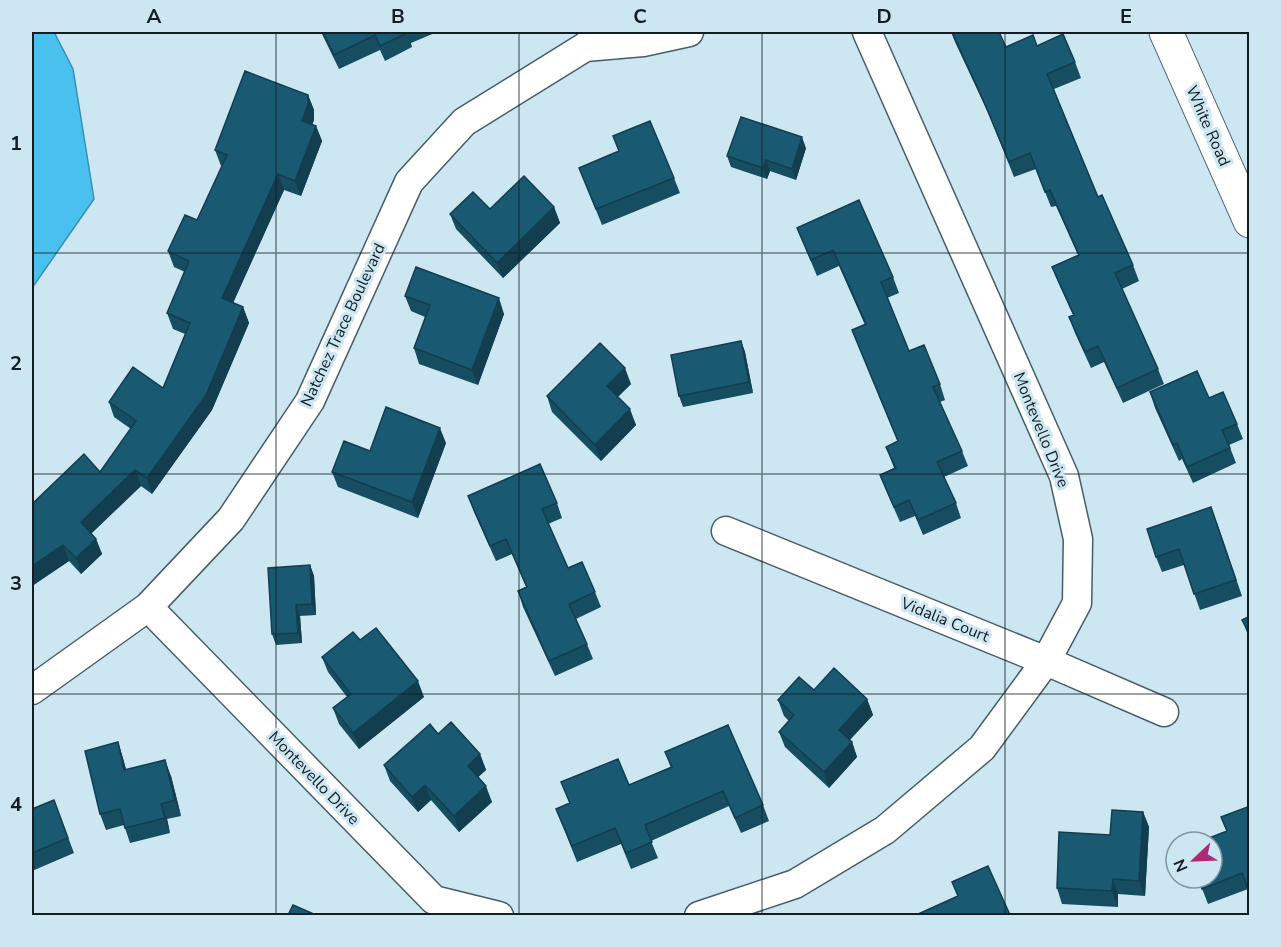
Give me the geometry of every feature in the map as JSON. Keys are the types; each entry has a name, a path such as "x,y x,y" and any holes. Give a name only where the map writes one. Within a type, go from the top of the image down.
{"street":[{"name":"Natchez Trace Boulevard","path":"32,690 148,607 231,519 310,401 409,182 464,122 593,39 643,42 689,32"},
{"name":"Montevello Drive","path":"699,915 795,884 885,830 982,748 1046,661 1077,603 1078,539 1064,476 867,32"},
{"name":"White Road","path":"1166,32 1250,221"},
{"name":"Vidalia Court","path":"726,531 1046,661 1164,712"},
{"name":"Montevello Drive","path":"148,607 431,908 499,915"}],"water":[{"path":"32,32 54,32 73,69 94,199 32,288"}],"building":[{"path":"323,32 407,33 380,46 375,35 334,55"},
{"path":"952,32 999,32 1006,47 1033,35 1037,46 1063,34 1075,62 1047,74 1098,197 1102,195 1133,265 1115,273 1158,369 1117,388 1098,346 1085,352 1069,317 1074,315 1052,267 1079,255 1050,190 1045,192 1030,153 1009,162"},
{"path":"245,71 308,95 308,104 302,121 316,126 295,181 278,174 222,298 243,307 206,395 147,478 135,470 81,522 96,539 76,558 63,545 32,566 32,504 84,454 100,472 136,421 109,402 133,367 163,388 190,323 167,313 189,261 168,251 185,215 197,220 227,155 215,150"},
{"path":"741,117 802,137 792,169 766,160 763,168 727,156"},
{"path":"650,121 674,178 596,209 579,168 619,151 613,136"},
{"path":"524,176 554,207 497,263 450,214 473,192 490,209"},
{"path":"859,200 893,277 881,282 909,351 924,345 940,384 933,387 962,451 937,462 956,503 918,520 909,500 894,507 880,475 896,468 886,447 898,441 852,330 866,324 833,250 811,260 797,228"},
{"path":"416,267 499,298 472,370 414,348 430,305 405,296"},
{"path":"741,341 749,382 679,396 671,355"},
{"path":"600,343 625,368 607,386 630,409 595,445 547,396"},
{"path":"1197,371 1209,398 1223,392 1237,424 1222,430 1230,448 1187,467 1177,443 1173,445 1150,392"},
{"path":"386,407 440,428 412,502 332,472 344,441 370,451"},
{"path":"540,464 557,503 542,509 568,568 582,562 595,592 569,604 587,644 549,661 518,591 527,587 506,539 490,546 468,496"},
{"path":"1211,507 1236,580 1194,594 1179,549 1156,557 1147,529"},
{"path":"310,565 312,604 296,605 298,633 272,634 268,568"},
{"path":"1250,616 1250,634 1242,620"},
{"path":"376,628 418,681 353,733 333,708 351,694 322,657 353,632 360,640"},
{"path":"834,668 867,699 839,730 852,742 824,772 779,732 794,715 778,700 799,677 814,690"},
{"path":"451,722 480,754 468,766 486,786 454,816 425,785 412,797 384,765 430,724 438,734"},
{"path":"728,725 763,805 735,818 723,791 645,825 652,842 626,853 615,828 572,846 556,809 570,803 561,782 618,759 629,785 672,767 665,752"},
{"path":"118,742 124,770 165,760 175,800 161,804 165,818 125,828 120,809 100,814 85,751"},
{"path":"54,800 68,838 32,853 32,809"},
{"path":"1250,806 1250,889 1242,873 1224,880 1224,832 1227,831 1221,817"},
{"path":"1112,810 1143,812 1139,881 1113,879 1112,891 1057,888 1059,832 1110,835"},
{"path":"988,866 1010,915 916,915 958,896 952,882"},
{"path":"293,905 316,915 288,915"}]}
